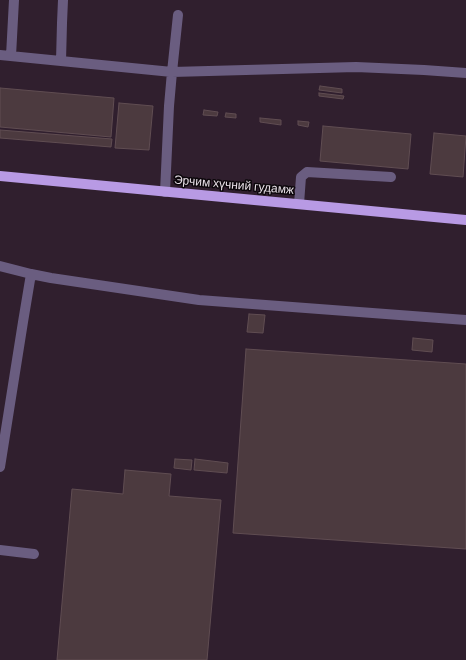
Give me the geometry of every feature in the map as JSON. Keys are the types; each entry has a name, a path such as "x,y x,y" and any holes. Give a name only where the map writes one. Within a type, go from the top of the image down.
{"main road":[{"name":"Эрчим хүчний гудамж","path":"0,176 466,220"}],"lane":[{"path":"11,56 14,0"},
{"path":"61,61 63,0"},
{"path":"166,192 169,106 178,15"},
{"path":"0,54 172,72 356,67 466,73"},
{"path":"299,204 301,177 307,172 390,177"},
{"path":"0,266 31,274 199,300 466,320"},
{"path":"0,467 22,322 31,274"},
{"path":"0,550 34,554"}],"shaded area":[{"path":"0,0 466,0 466,660 0,660"}],"building":[{"path":"320,86 342,89 342,93 319,90"},
{"path":"0,88 114,98 111,137 0,127"},
{"path":"319,93 344,96 343,99 319,96"},
{"path":"119,103 153,106 149,150 115,148"},
{"path":"204,110 218,112 217,116 203,115"},
{"path":"226,113 236,114 236,118 225,117"},
{"path":"260,118 281,120 281,125 260,122"},
{"path":"298,121 309,122 308,127 298,125"},
{"path":"323,126 411,134 408,169 320,161"},
{"path":"0,130 112,139 111,147 0,138"},
{"path":"434,133 466,136 463,177 430,174"},
{"path":"249,314 265,315 263,333 247,332"},
{"path":"413,338 433,340 432,352 412,350"},
{"path":"246,349 466,364 466,549 233,533"},
{"path":"175,459 192,460 191,470 174,468"},
{"path":"195,459 228,463 227,473 194,470"},
{"path":"125,470 171,474 169,496 221,500 207,660 57,660 72,489 123,494"}]}
